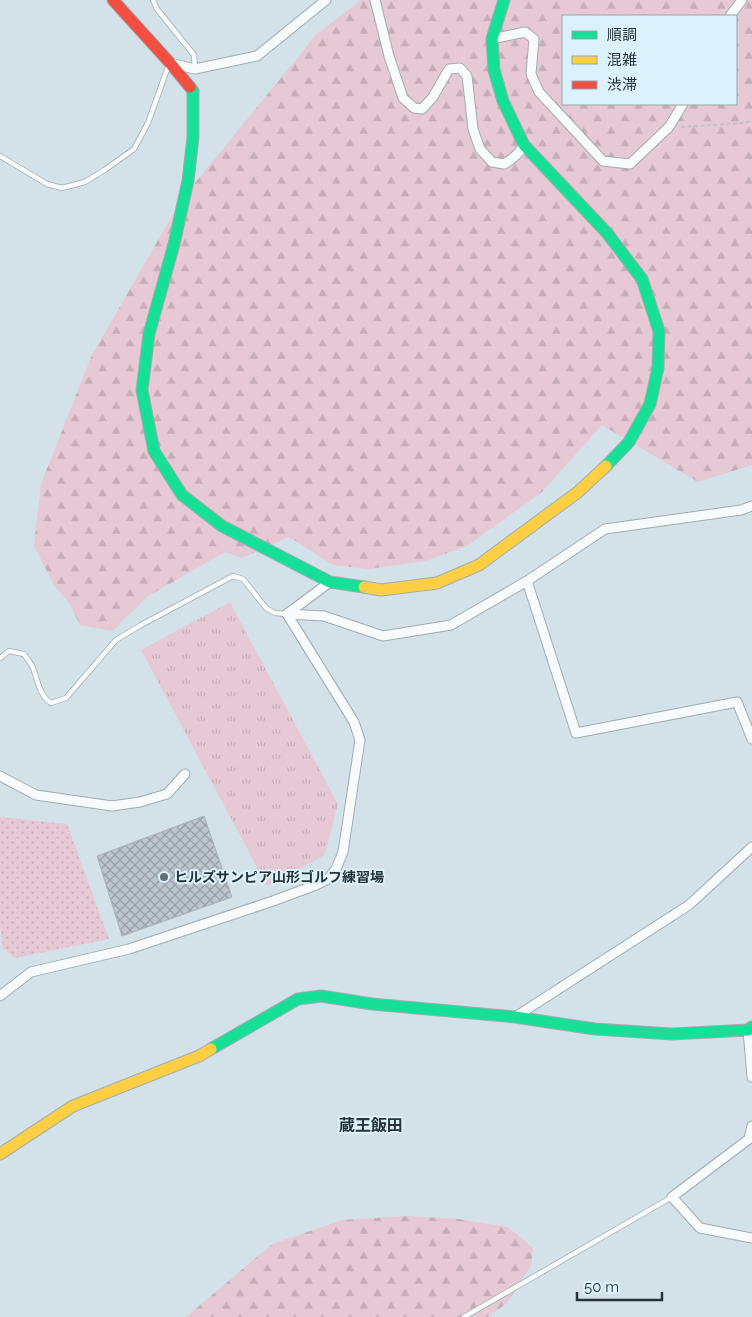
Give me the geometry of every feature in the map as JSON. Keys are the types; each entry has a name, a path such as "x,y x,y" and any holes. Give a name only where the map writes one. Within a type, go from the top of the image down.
{"street":[{"path":"113,0 193,91 193,137 188,181 174,244 149,334 142,390 154,451 182,496 222,526 330,582 382,590 437,583 479,565 578,492 629,442 650,404 658,368 659,330 642,279 607,233 524,145 503,102 494,70 492,39 504,0"},
{"path":"170,63 195,69 257,56 326,0"},
{"path":"375,0 389,56 403,98 414,108 422,109 433,97 449,69 460,68 467,76 473,129 480,149 492,162 504,164 513,159 524,145"},
{"path":"731,15 742,0"},
{"path":"492,39 525,32 534,39 532,74 539,92 603,161 630,164 669,127 682,105"},
{"path":"287,614 324,616 383,636 451,625 527,581 605,529 741,510 752,506"},
{"path":"527,581 576,733 737,702 752,739"},
{"path":"287,614 330,582"},
{"path":"0,996 31,972 163,939 316,885 328,879 336,870 343,852 360,740 354,722 287,614"},
{"path":"0,776 36,795 112,806 140,802 167,794 185,774"},
{"path":"515,1017 688,905 752,847"},
{"path":"0,1154 73,1106 199,1056 298,999 321,996 372,1004 515,1017 595,1029 672,1034 750,1029 752,1077"},
{"path":"752,1126 749,1140 672,1197 700,1228 752,1238"}],"lane":[{"path":"153,0 157,9 194,55 195,69"},
{"path":"0,156 47,184 62,188 85,182 134,148 148,122 170,63"},
{"path":"0,658 10,652 24,654 32,666 39,688 45,699 51,703 66,698 116,640 233,576 243,579 266,608 275,613 287,614"},
{"path":"464,1317 672,1197"}],"path":[{"path":"669,127 752,121"}],"green space":[{"path":"361,0 752,0 752,465 698,482 602,425 542,492 467,546 426,561 368,569 333,565 289,537 242,558 225,552 147,597 112,631 80,625 69,603 54,585 34,546 41,484 91,357 181,200 316,35"},
{"path":"230,602 338,804 325,855 267,886 141,650"},
{"path":"0,817 67,824 109,939 15,958 3,949 0,927"},
{"path":"409,1216 459,1219 508,1227 533,1248 531,1266 507,1303 488,1317 186,1317 272,1244 342,1220"}],"building":[{"name":"ヒルズサンピア山形ゴルフ練習場","path":"204,816 232,897 122,936 97,856"}],"traffic: fast":[{"path":"504,0 492,39 494,70 503,101 524,145 607,233 642,279 659,331 658,368 650,404 629,442 606,466"},
{"path":"190,87 193,91 193,137 188,181 174,244 149,334 142,390 154,451 182,495 222,526 330,582 364,587"},
{"path":"211,1049 298,999 321,996 372,1004 515,1017 595,1029 672,1034 748,1030 752,1027"}],"traffic: slow":[{"path":"364,587 381,590 437,583 479,565 578,492 606,466"},
{"path":"0,1154 73,1106 199,1056 211,1049"}],"traffic: jam":[{"path":"113,0 190,87"}],"place":[{"name":"ヒルズサンピア山形ゴルフ練習場","path":"164,877"}],"district":[{"name":"蔵王飯田","path":"371,1125"}]}
